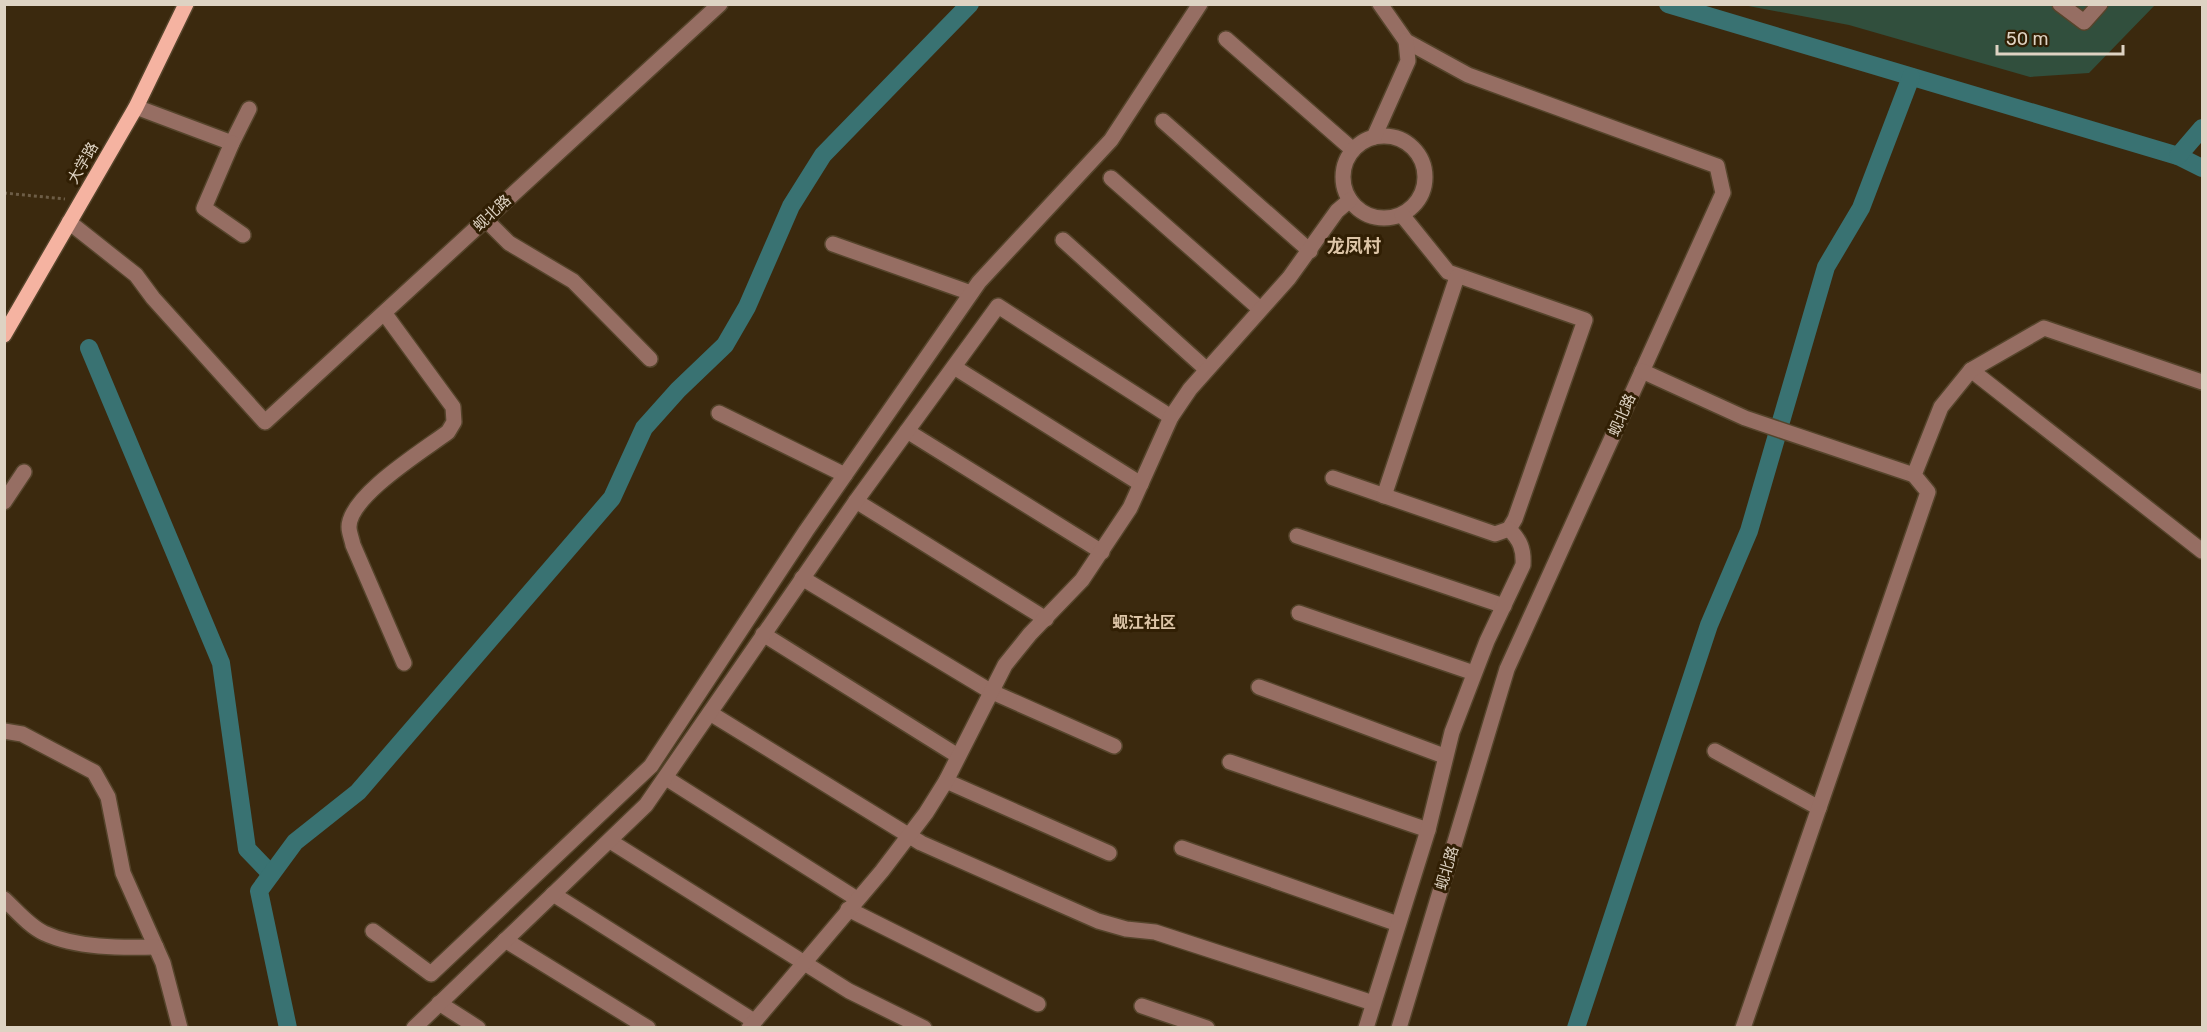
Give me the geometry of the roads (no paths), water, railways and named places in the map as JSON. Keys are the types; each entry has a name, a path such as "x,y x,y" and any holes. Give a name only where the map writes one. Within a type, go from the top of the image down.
{"main road":[{"name":"大学路","path":"4,335 136,107 186,4"}],"street":[{"name":"蚬北路","path":"69,222 136,275 153,298 265,422 720,4"},
{"path":"373,931 431,974 651,766 845,475 971,293 1111,140 1200,4"},
{"name":"蚬北路","path":"1380,4 1406,41 1468,75 1717,166 1723,193 1507,669 1399,1028"},
{"path":"2060,4 2084,22 2100,4"},
{"path":"1226,39 1353,150"},
{"path":"1374,137 1408,61 1406,41"},
{"path":"136,107 232,143"},
{"path":"243,235 204,208 249,108"},
{"path":"1163,121 1310,251"},
{"path":"1392,136 1408,143 1420,155 1426,172 1424,189 1416,205 1402,215 1385,219 1368,216 1354,206 1344,191 1342,174 1347,157 1358,144 1374,137 1392,136"},
{"path":"1111,178 1260,309"},
{"path":"553,894 752,1024 882,871 909,835 946,781 990,691 1016,649 1082,580 1101,552 1142,484 1171,417 1206,369 1289,278 1337,210 1350,200"},
{"path":"1333,478 1495,534 1509,529 1515,519 1585,320 1448,272 1402,215"},
{"path":"486,220 509,243 573,281 650,359"},
{"path":"1064,240 1206,369"},
{"path":"833,244 971,293"},
{"path":"1384,496 1457,277"},
{"path":"414,1028 634,818 666,778 856,501 998,306 1171,417"},
{"path":"385,314 453,407 454,422 448,432 374,486 355,512 349,525 353,545 404,663"},
{"path":"1914,475 1941,407 1971,370 2044,328 2202,382"},
{"path":"954,367 1142,484"},
{"path":"1971,370 2202,551"},
{"path":"1642,371 1745,418 1914,475 1928,492 1743,1028"},
{"path":"719,413 845,475"},
{"path":"907,431 1101,552"},
{"path":"4,502 24,472"},
{"path":"856,501 1046,619"},
{"path":"1366,1028 1428,830 1444,756 1474,674 1522,565 1524,552 1518,538 1509,529"},
{"path":"1297,536 1504,606"},
{"path":"802,578 990,691 1114,746"},
{"path":"1299,613 1474,674"},
{"path":"763,634 958,756"},
{"path":"1259,687 1444,756"},
{"path":"710,713 909,835 1098,921 1126,929 1155,932 1373,1003"},
{"path":"4,731 22,734 94,772 108,797 123,873 163,963 180,1028"},
{"path":"1715,750 1819,808"},
{"path":"1230,762 1428,830"},
{"path":"666,778 853,904 1038,1004"},
{"path":"946,781 1109,853"},
{"path":"610,841 849,991 924,1028"},
{"path":"1182,848 1398,924"},
{"path":"4,899 43,933 70,941 156,947"},
{"path":"505,940 648,1028"},
{"path":"439,1004 478,1028"},
{"path":"1142,1006 1207,1028"}],"waterway":[{"path":"288,1028 259,891 295,842 358,792 612,498 644,428 678,390 725,345 747,307 791,206 823,155 970,4"},
{"path":"1668,4 2178,156 2202,168"},
{"path":"1576,1028 1709,625 1749,531 1826,267 1861,208 1911,77"},
{"path":"2178,156 2202,128"},
{"path":"89,348 221,663 247,849 271,874"}],"district":[{"name":"龙凤村","path":"1354,246"},
{"name":"蚬江社区","path":"1144,622"}]}
